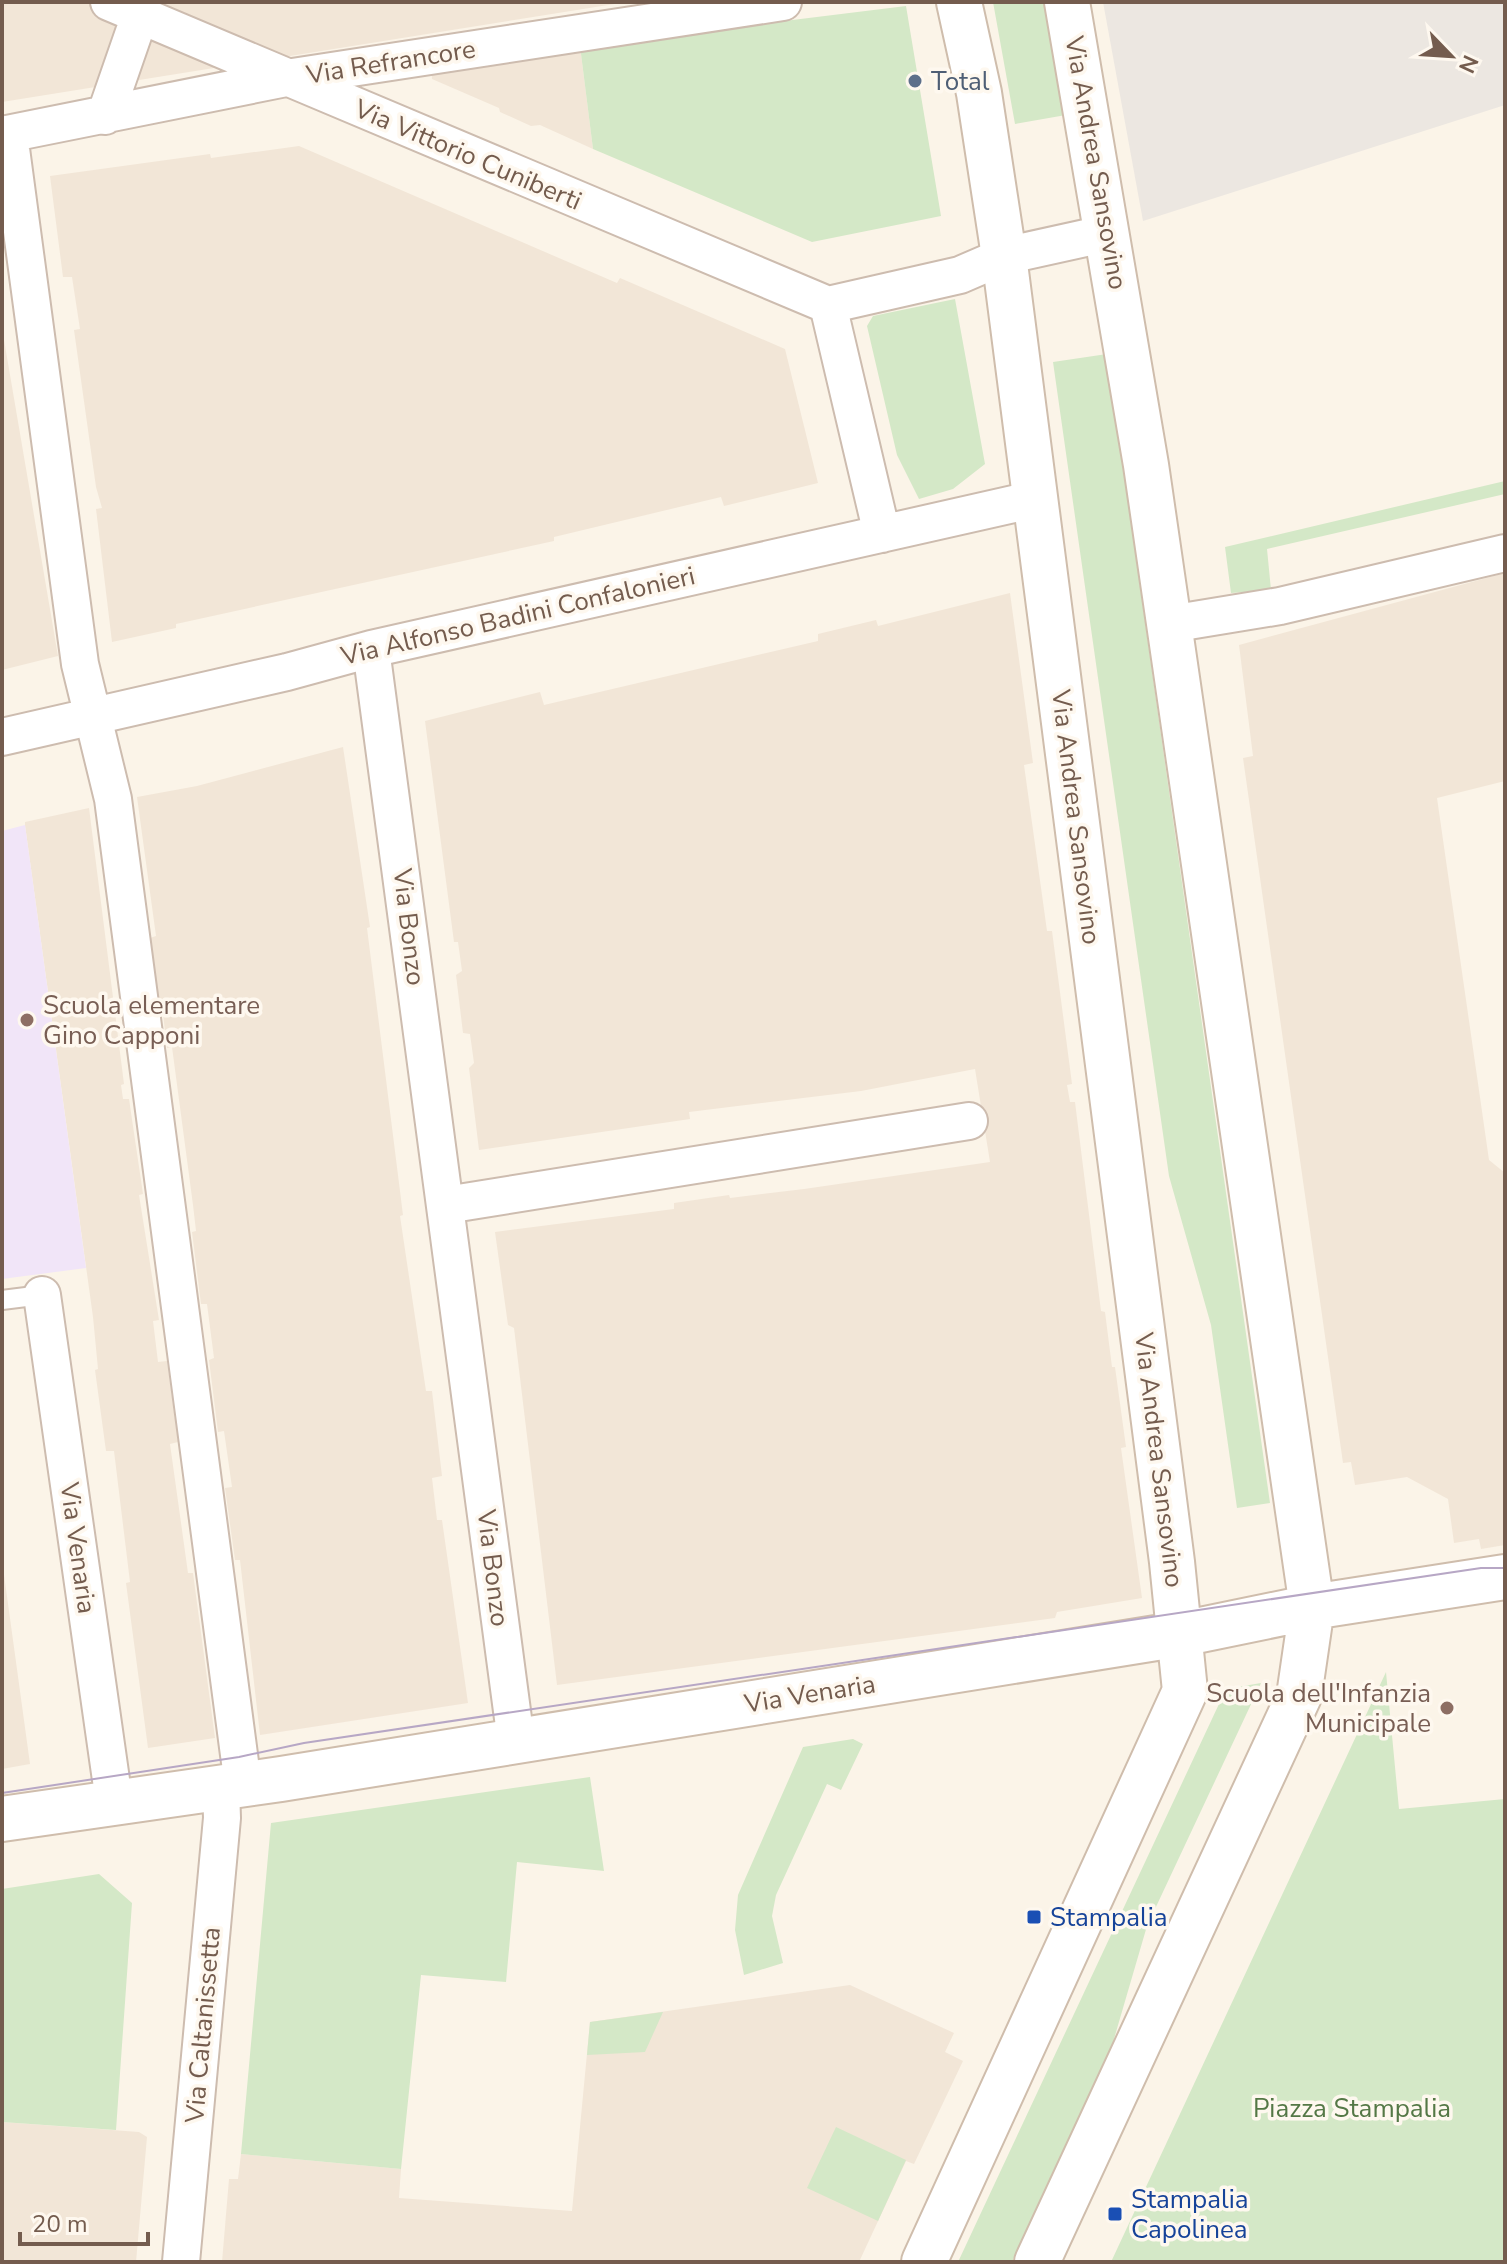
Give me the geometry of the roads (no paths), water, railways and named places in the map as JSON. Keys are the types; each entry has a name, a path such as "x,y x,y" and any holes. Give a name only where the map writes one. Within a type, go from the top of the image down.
{"main road":[{"name":"Via Andrea Sansovino","path":"959,2 979,93 1004,256 1181,1634"},
{"name":"Via Andrea Sansovino","path":"1067,2 1108,233 1170,624 1312,1607"},
{"name":"Via Venaria","path":"2,1819 232,1787 1181,1634 1312,1607 1505,1577"},
{"path":"1037,2262 1299,1696 1312,1607"},
{"path":"924,2262 1185,1691 1181,1634"}],"street":[{"name":"Via Refrancore","path":"5,134 286,78 783,2"},
{"name":"Via Vittorio Cuniberti","path":"125,9 828,305"},
{"path":"105,116 125,9"},
{"name":"Via Caltanissetta","path":"5,134 80,664 113,799 232,1787 222,1818 181,2262"},
{"path":"882,534 828,305 960,275 1004,256 1108,233"},
{"name":"Via Alfonso Badini Confalonieri","path":"2,737 287,672 371,649 1036,499"},
{"path":"1170,624 1280,606 1505,553"},
{"name":"Via Bonzo","path":"371,649 516,1741"},
{"path":"446,1205 969,1121"},
{"name":"Via Venaria","path":"42,1295 114,1801"}],"lane":[{"path":"2,1300 42,1295"}],"tram line":[{"path":"2,1793 239,1757 304,1743 1481,1568 1505,1568"}],"place":[{"name":"Total","path":"915,81"},
{"name":"Scuola elementare Gino Capponi","path":"27,1020"},
{"name":"Scuola dell'Infanzia Municipale","path":"1447,1708"},
{"name":"Stampalia","path":"1034,1917"},
{"name":"Stampalia Capolinea","path":"1115,2214"}],"park label":[{"name":"Piazza Stampalia","path":"1352,2108"}]}
